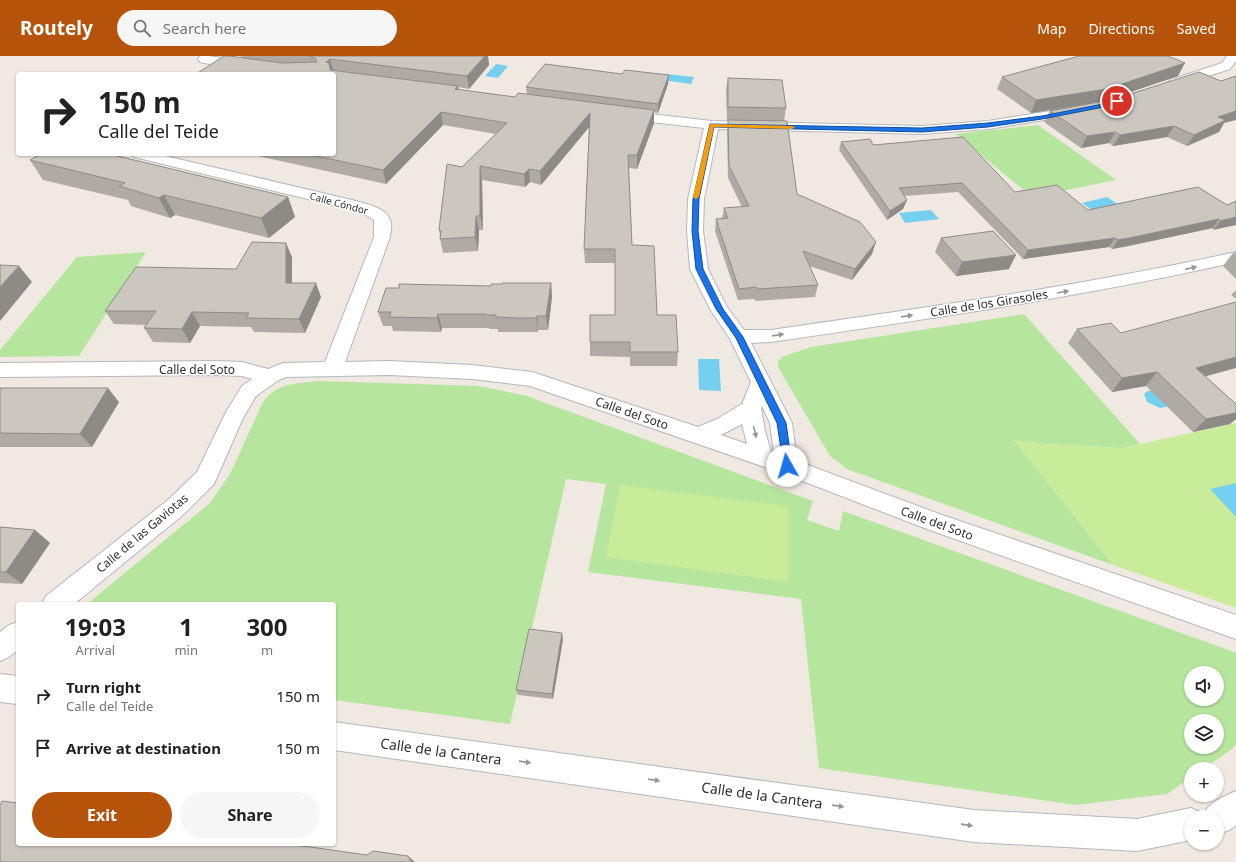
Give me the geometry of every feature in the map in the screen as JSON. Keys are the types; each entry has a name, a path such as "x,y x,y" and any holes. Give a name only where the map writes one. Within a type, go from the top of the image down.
{"street":[{"path":"1161,87 1226,66 1232,58"},
{"path":"204,59 259,67"},
{"path":"614,114 712,125 922,130 988,125 1090,108"},
{"path":"712,125 696,199 695,231 700,269 719,309 739,337 782,423 787,466"},
{"name":"Calle Cóndor","path":"146,156 346,203 369,210 379,216 383,223 382,237 332,368"},
{"name":"Calle de los Girasoles","path":"739,337 771,336 1010,301 1174,272 1236,257"},
{"name":"Calle del Soto","path":"0,370 217,368 242,369 270,376 284,370 389,368 472,372 532,379 787,466 935,522 1236,627"},
{"name":"Calle de las Gaviotas","path":"57,602 176,507 206,478 233,417 249,391 270,376"},
{"path":"761,382 751,409 754,431 762,458"},
{"path":"699,436 724,425 751,409"},
{"path":"0,648 16,636"},
{"path":"0,688 16,690"},
{"name":"Calle de la Cantera","path":"336,736 974,826 1138,835 1184,825"},
{"path":"1224,815 1236,806"}],"green space":[{"path":"1038,125 1116,180 1032,197 956,134"},
{"path":"146,252 79,356 0,357 0,350 77,257"},
{"path":"1024,314 1140,444 1122,448 1046,444 1014,440 1113,565 847,469 830,456 778,367 778,362 782,357 811,347"},
{"path":"317,381 479,386 527,396 813,501 807,520 839,531 843,511 1234,652 1236,653 1236,744 1232,749 1213,762 1184,762 1184,782 1167,794 1076,805 819,768 801,599 588,572 606,484 566,479 510,724 336,700 336,602 89,602 210,503 230,474 263,402 274,391 287,386"},
{"path":"1236,423 1236,608 1113,565 1014,440 1046,444 1122,448"},
{"path":"620,485 788,506 788,582 606,557"}],"water":[{"path":"496,64 508,66 498,78 485,76"},
{"path":"666,74 694,77 691,84 663,80"},
{"path":"1107,197 1119,205 1093,211 1082,203"},
{"path":"931,210 939,219 905,223 899,213"},
{"path":"698,359 719,359 721,391 699,390"},
{"path":"1162,389 1176,405 1160,408 1147,402 1144,394 1148,391"},
{"path":"1236,483 1236,517 1210,489"}],"building":[{"path":"224,56 282,63 317,62 315,58 310,56 485,56 467,76 330,59 326,62 329,63 330,70 458,86 455,89 515,97 518,93 654,110 637,155 628,155 632,245 654,246 657,315 676,315 678,352 630,352 630,342 590,342 590,315 615,315 615,249 584,249 590,113 540,171 529,169 524,174 480,166 480,216 476,216 475,237 440,239 441,231 439,230 447,164 462,167 507,123 441,112 383,170 316,156 336,156 336,72 199,72"},
{"path":"1079,56 1168,56 1185,63 1107,89 1036,100 1002,77"},
{"path":"545,64 622,74 625,70 669,75 658,104 526,87"},
{"path":"1199,72 1221,81 1236,76 1236,111 1218,117 1226,120 1194,135 1174,126 1120,135 1115,132 1087,136 1050,111 1115,99"},
{"path":"728,78 782,80 786,108 728,107"},
{"path":"728,120 787,121 797,194 860,222 876,242 855,269 803,251 818,285 739,289 716,219 728,218 724,208 749,206 729,166"},
{"path":"963,137 1015,192 1057,185 1088,210 1198,187 1227,205 1236,201 1236,217 1220,221 1219,219 1118,240 1115,238 1028,250 962,183 899,188 907,200 890,211 841,142 870,139 873,145"},
{"path":"37,156 117,156 288,197 261,218 164,195 159,198 119,186 125,183 30,160"},
{"path":"993,231 1016,255 962,262 941,238"},
{"path":"252,242 286,243 286,283 316,283 299,319 246,318 249,313 192,312 182,329 144,328 156,311 105,311 136,267 236,269"},
{"path":"0,265 19,266 0,287"},
{"path":"551,283 546,316 537,316 536,318 518,318 496,317 496,315 486,314 438,314 437,318 389,317 391,312 378,312 386,288 399,288 399,284 491,286 491,284"},
{"path":"1236,302 1236,357 1196,368 1236,404 1236,413 1206,419 1157,372 1122,378 1077,329 1111,323 1121,333"},
{"path":"0,388 108,388 80,434 0,433"},
{"path":"0,527 35,530 6,572 0,572"},
{"path":"529,629 562,633 552,694 516,690"},
{"path":"2,801 16,803 16,846 303,846 367,855 373,851 408,856 411,862 0,862 0,805"}],"slow traffic":[{"path":"696,197 712,125 792,127"}],"route":[{"path":"787,466 782,423 739,337 719,309 700,269 695,231 696,199 712,125 922,130 988,125 1056,115 1104,106 1117,101"}]}
